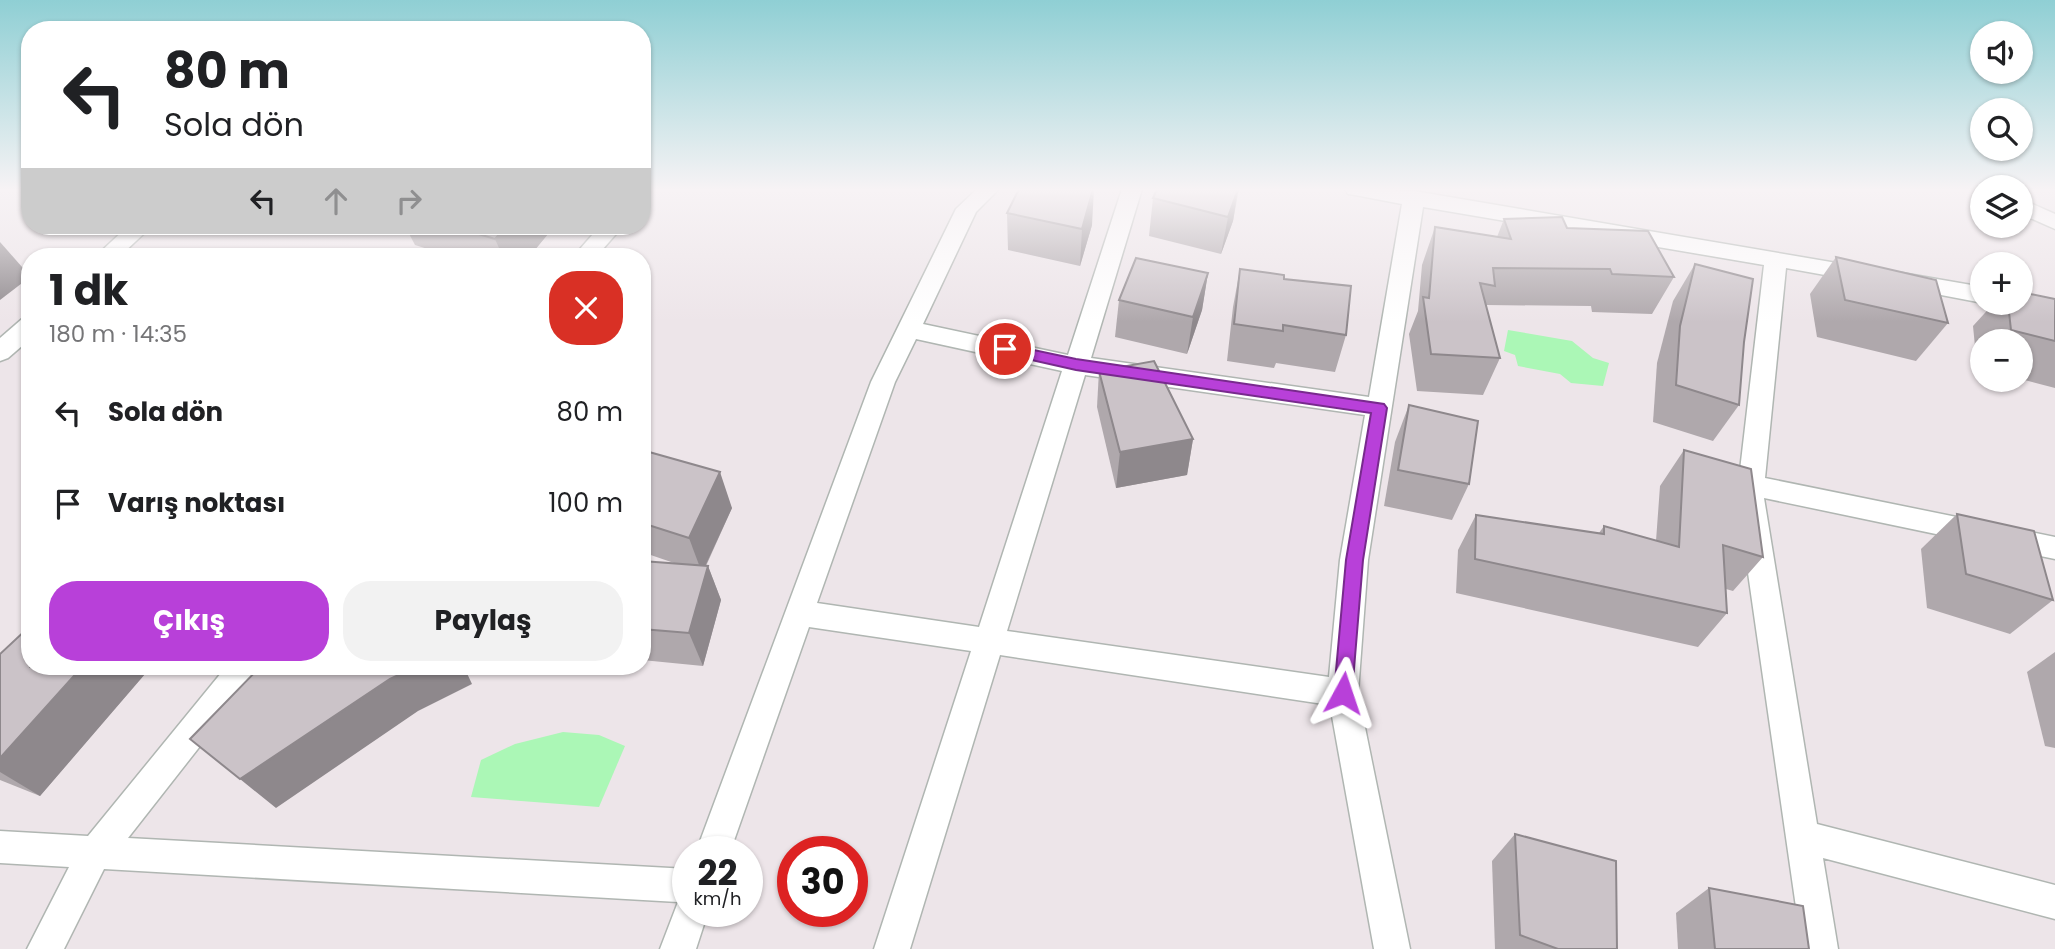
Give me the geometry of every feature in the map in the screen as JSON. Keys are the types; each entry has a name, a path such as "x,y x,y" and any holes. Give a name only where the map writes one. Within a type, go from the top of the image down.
{"street":[{"path":"719,836 883,382 955,233"},
{"path":"892,949 1118,233"},
{"path":"1392,949 1343,693 1354,560 1408,233"},
{"path":"1623,233 1970,293"},
{"path":"116,248 131,235"},
{"path":"592,248 604,235"},
{"path":"1776,259 1750,496 1820,949"},
{"path":"909,329 1076,365 1379,408"},
{"path":"0,352 21,333"},
{"path":"1751,485 2055,548"},
{"path":"800,613 1343,693"},
{"path":"45,949 94,854 238,675"},
{"path":"1803,837 2055,902"},
{"path":"0,847 672,885"},
{"path":"678,949 686,927"}],"shaded area":[{"path":"1508,330 1572,341 1593,358 1609,363 1603,386 1571,383 1560,374 1518,366 1515,355 1504,351"},
{"path":"563,732 599,735 625,746 599,807 471,797 481,760 515,744"}],"building":[{"path":"1434,233 1475,233 1511,239 1509,233 1649,233 1674,277 1612,274 1610,269 1493,268 1495,286 1480,283 1500,358 1431,354 1423,297 1429,298"},
{"path":"482,235 499,235 495,239"},
{"path":"1836,257 1936,280 1948,323 1845,300"},
{"path":"1136,258 1208,273 1193,317 1119,300"},
{"path":"1695,264 1753,279 1739,405 1676,385 1680,326"},
{"path":"1240,269 1284,275 1284,279 1351,286 1346,335 1283,325 1283,331 1234,324"},
{"path":"2033,294 2055,299 2055,341 2033,336 2033,329 2011,329 2009,315 2033,315"},
{"path":"1154,361 1193,439 1120,452 1099,371"},
{"path":"1409,405 1478,421 1469,484 1398,470"},
{"path":"1684,450 1751,469 1763,557 1723,545 1727,613 1475,559 1476,515 1604,534 1604,526 1679,547"},
{"path":"651,453 720,472 689,538 651,526"},
{"path":"1957,514 2034,531 2053,600 1966,574"},
{"path":"651,562 708,566 689,633 651,630"},
{"path":"21,634 21,675 75,675 0,758 0,654"},
{"path":"252,675 399,675 240,779 190,739"},
{"path":"1515,834 1616,861 1617,949 1558,949 1520,935"},
{"path":"1709,888 1803,906 1809,949 1715,949"}],"route":[{"path":"1005,349 1076,365 1379,408 1354,560 1343,693"}]}
